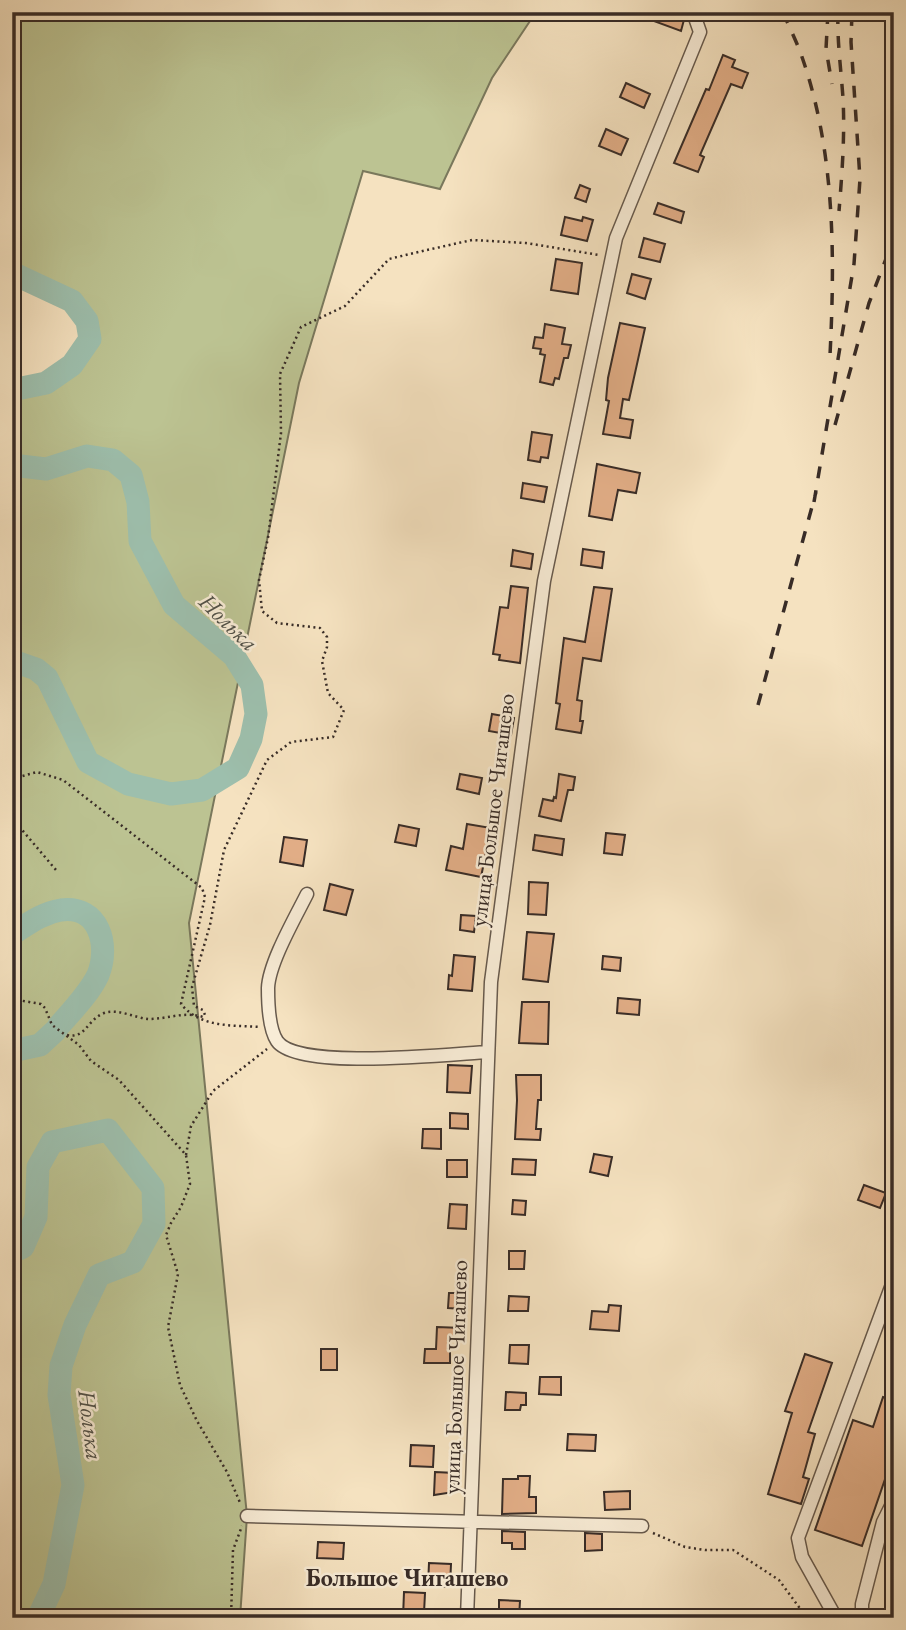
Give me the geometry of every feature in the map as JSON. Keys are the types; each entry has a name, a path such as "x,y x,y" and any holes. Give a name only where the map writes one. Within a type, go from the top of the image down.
{"street":[{"name":"улица Большое Чигашево","path":"467,1618 491,982 544,581 612,258 621,227 700,32 693,12"},
{"path":"307,894 278,956 268,986 273,1031 283,1047 311,1056 358,1059 488,1052"},
{"path":"836,1618 802,1558 798,1538 894,1279"},
{"path":"862,1618 862,1604 883,1522 894,1500"},
{"path":"247,1516 642,1526"}],"path":[{"path":"67,1035 74,1036 83,1032 97,1017 111,1011 148,1019 205,1015 203,1010 194,1006 192,987 209,925 224,850 238,817 254,791 267,760 291,742 333,737 344,710 328,693 322,660 327,638 320,628 277,622 262,611 259,580 268,538 281,433 280,374 301,327 345,306 389,259 472,240 526,243 612,258"},
{"path":"12,779 37,772 63,780 202,888 205,897 181,1004 190,1014 213,1024 262,1027 277,1041 214,1091 191,1126 186,1155 190,1184 166,1235 178,1273 168,1328 180,1385 197,1421 227,1472 247,1516 233,1550 230,1618"},
{"path":"12,818 56,870"},
{"path":"12,999 41,1004 52,1026 67,1035 91,1060 119,1080 186,1155"},
{"path":"642,1526 685,1547 733,1550 779,1580 807,1618"}],"green space":[{"path":"12,12 536,12 492,78 440,189 363,171 299,383 189,923 247,1516 240,1618 12,1618 12,378 24,388 55,377 76,358 90,339 87,321 72,301 12,273"}],"building":[{"path":"654,12 673,12 685,16 681,31 651,20"},
{"path":"723,55 735,60 732,67 748,73 742,88 731,84 700,155 704,157 698,172 674,163"},
{"path":"626,83 650,94 644,108 620,97"},
{"path":"606,129 628,139 621,155 599,146"},
{"path":"580,185 590,189 586,202 575,198"},
{"path":"658,203 684,212 681,223 654,214"},
{"path":"565,217 582,221 583,217 593,220 587,241 561,235"},
{"path":"644,238 665,244 660,262 639,257"},
{"path":"556,259 582,263 578,294 551,290"},
{"path":"632,274 651,279 645,299 627,293"},
{"path":"620,323 645,328 629,400 623,399 620,418 633,420 630,438 603,434 609,401 606,400 608,378"},
{"path":"545,324 565,328 562,344 571,345 568,358 564,358 559,379 555,378 553,385 540,382 545,355 540,354 541,349 533,348 535,337 543,338"},
{"path":"532,432 552,435 548,458 541,457 540,462 528,460"},
{"path":"597,464 640,473 636,493 618,490 612,520 589,516"},
{"path":"523,483 547,487 544,502 521,498"},
{"path":"583,549 604,552 602,568 581,565"},
{"path":"513,550 533,554 531,569 511,566"},
{"path":"511,586 528,588 520,663 499,660 500,655 493,654 500,607 508,608"},
{"path":"594,587 612,589 601,661 583,658 577,700 582,701 581,733 556,729 560,704 556,703 564,638 585,642"},
{"path":"492,714 514,718 511,735 489,731"},
{"path":"460,774 482,778 479,794 457,789"},
{"path":"559,774 575,777 573,790 568,790 561,821 539,816 543,799 553,801 554,797 556,798"},
{"path":"467,824 491,828 481,877 446,870 451,846 463,849"},
{"path":"399,825 419,829 416,846 395,842"},
{"path":"606,833 625,835 622,855 604,853"},
{"path":"535,835 564,839 562,855 533,850"},
{"path":"284,837 307,840 303,866 280,862"},
{"path":"529,882 548,883 546,915 528,914"},
{"path":"330,884 353,890 346,915 324,910"},
{"path":"461,915 476,916 474,932 460,930"},
{"path":"527,932 554,934 548,982 523,979"},
{"path":"454,955 475,957 472,991 448,989"},
{"path":"603,956 621,958 620,971 602,969"},
{"path":"618,998 640,1000 639,1015 617,1013"},
{"path":"522,1002 549,1002 548,1044 519,1043"},
{"path":"448,1065 472,1066 470,1093 447,1092"},
{"path":"516,1075 541,1075 541,1100 538,1100 536,1129 541,1129 540,1140 515,1139"},
{"path":"450,1113 468,1114 468,1129 450,1128"},
{"path":"423,1129 441,1129 441,1149 422,1148"},
{"path":"594,1154 612,1157 608,1176 590,1172"},
{"path":"513,1159 536,1160 535,1175 512,1174"},
{"path":"447,1160 467,1160 467,1177 447,1177"},
{"path":"864,1185 886,1193 880,1208 858,1200"},
{"path":"513,1200 526,1201 525,1215 512,1214"},
{"path":"450,1204 467,1205 466,1229 448,1228"},
{"path":"509,1251 525,1251 524,1269 509,1269"},
{"path":"449,1293 462,1293 462,1309 448,1308"},
{"path":"509,1296 529,1297 528,1311 508,1311"},
{"path":"609,1305 621,1306 619,1331 590,1329 592,1311 608,1312"},
{"path":"437,1327 462,1328 461,1341 450,1340 450,1363 424,1363 425,1349 436,1349"},
{"path":"510,1345 529,1345 528,1364 509,1363"},
{"path":"321,1349 337,1349 337,1370 321,1370"},
{"path":"805,1354 832,1363 808,1432 815,1434 803,1477 809,1479 801,1504 768,1494 792,1413 785,1411"},
{"path":"540,1377 561,1377 561,1395 539,1394"},
{"path":"506,1392 526,1393 526,1405 521,1405 520,1410 505,1410"},
{"path":"883,1397 894,1401 894,1453 862,1546 815,1530 853,1420 873,1427"},
{"path":"568,1434 596,1435 595,1451 567,1450"},
{"path":"411,1445 434,1446 433,1467 410,1466"},
{"path":"435,1472 455,1473 454,1492 434,1495"},
{"path":"518,1476 530,1476 529,1497 536,1497 536,1513 502,1514 503,1479 518,1479"},
{"path":"630,1491 630,1509 605,1510 604,1492"},
{"path":"502,1531 525,1532 525,1549 512,1549 512,1543 502,1543"},
{"path":"585,1533 602,1534 602,1550 585,1551"},
{"path":"318,1542 344,1543 343,1559 317,1558"},
{"path":"429,1563 451,1564 450,1587 428,1586"},
{"path":"404,1592 425,1593 424,1613 419,1612 419,1618 403,1618"},
{"path":"499,1600 520,1601 519,1618 499,1618"}],"waterway":[{"name":"Нолька","path":"12,273 72,301 87,321 90,339 72,365 46,383 12,390"},
{"name":"Нолька","path":"12,465 46,469 87,456 113,460 131,475 138,502 140,541 174,605 234,656 252,685 256,714 251,739 238,768 202,790 171,794 128,784 88,762 47,678 36,669 12,663"},
{"name":"Нолька","path":"12,934 41,916 61,910 74,910 84,914 93,920 98,929 103,951 98,975 85,996 58,1027"},
{"name":"Нолька","path":"12,1051 40,1045 55,1031"},
{"name":"Нолька","path":"12,1252 23,1247 36,1217 38,1167 52,1142 108,1130 153,1188 154,1224 133,1262 99,1275 75,1325 61,1366 59,1395 73,1485 54,1584 38,1618"}],"railway":[{"path":"783,12 800,51 813,93 827,167 832,242 830,355"},
{"path":"828,12 826,49 832,84"},
{"path":"838,12 844,126 839,211"},
{"path":"814,502 854,264 860,179 851,42 852,12"},
{"path":"835,425 869,303 894,238"},
{"path":"758,705 816,492"}],"district":[{"name":"Большое Чигашево","path":"407,1577"}]}
